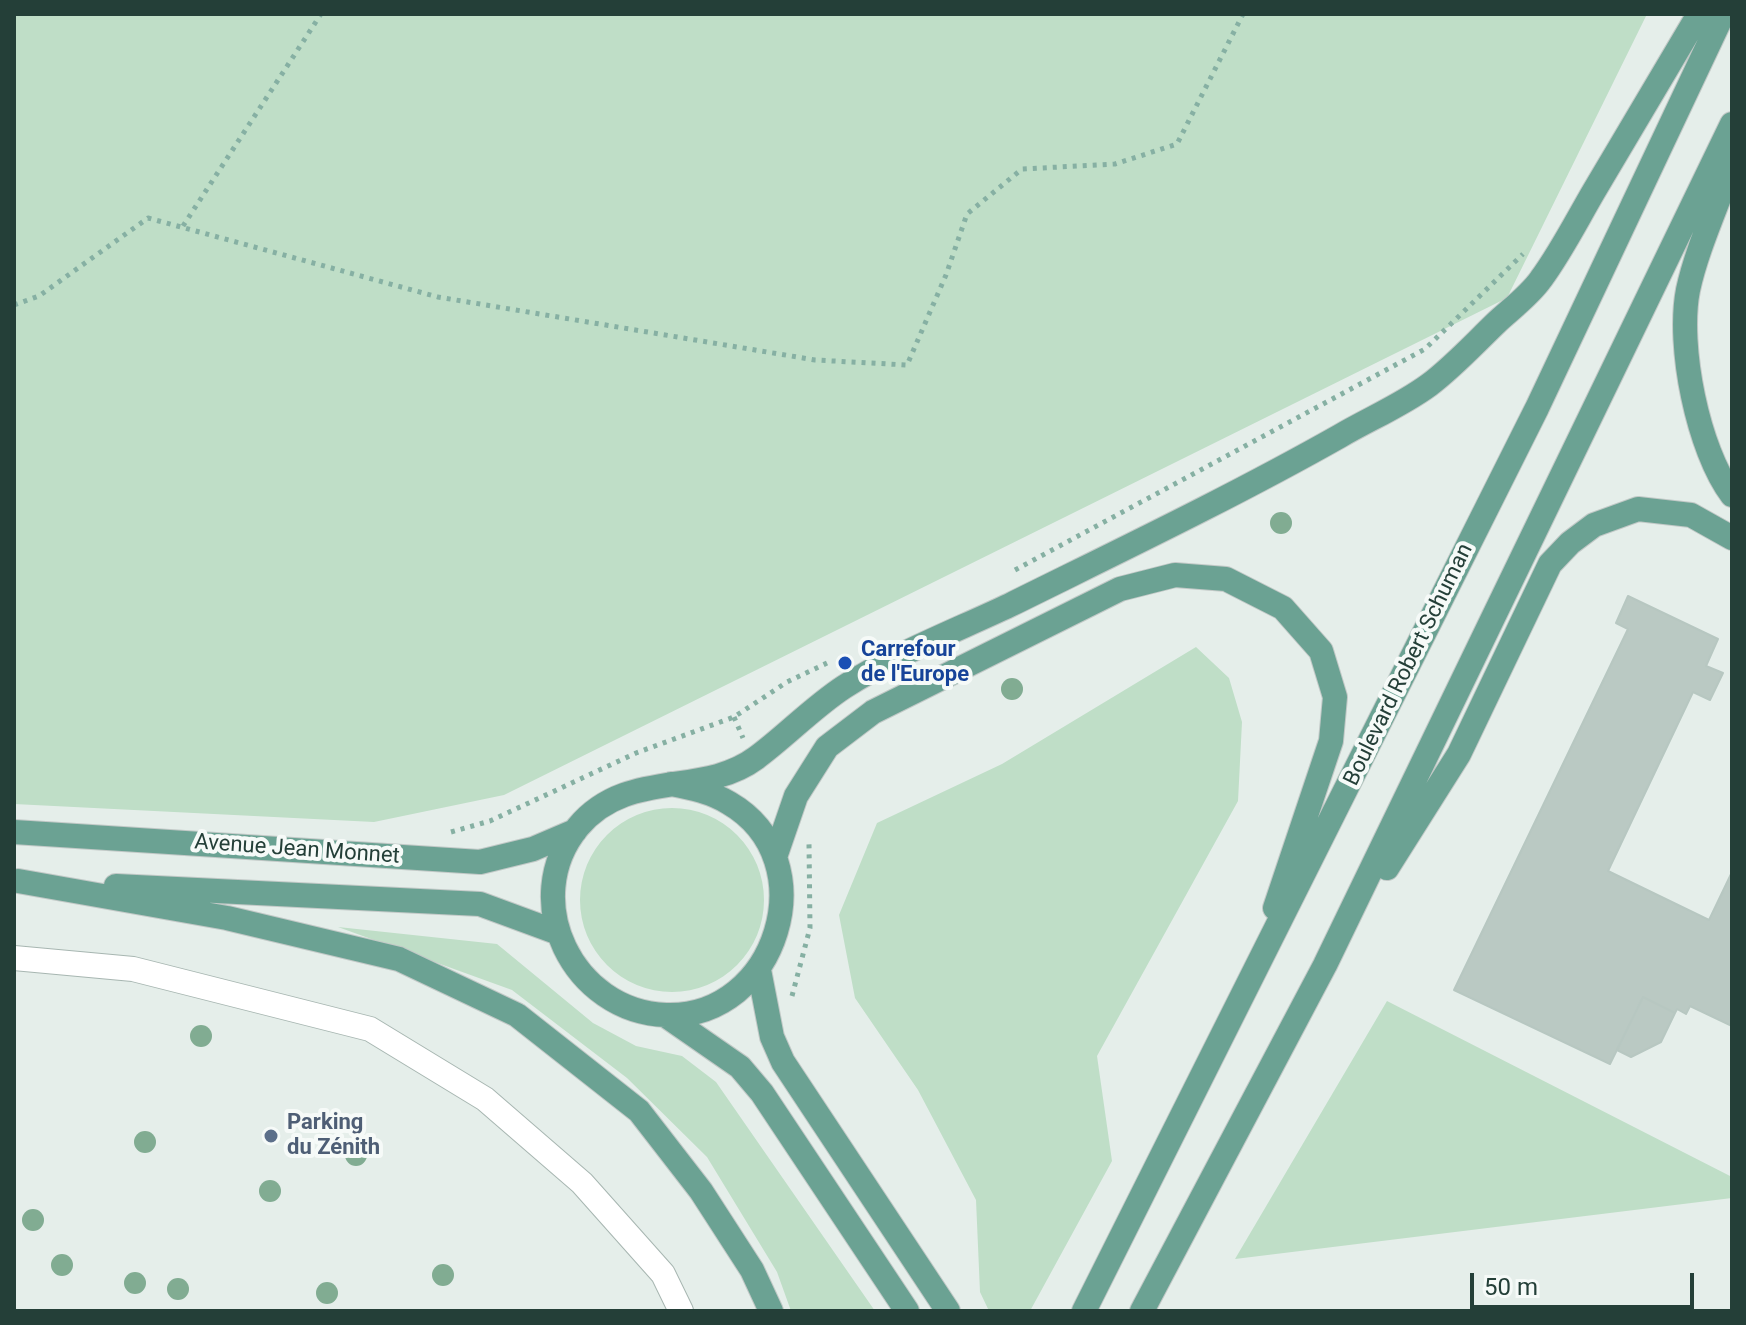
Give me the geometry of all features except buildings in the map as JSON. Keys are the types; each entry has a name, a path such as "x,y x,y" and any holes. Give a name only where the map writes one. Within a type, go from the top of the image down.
{"main road":[{"path":"671,784 704,790 734,805 758,828 775,857 782,886 782,915 774,944 759,970 740,989 717,1003 692,1012 665,1015 629,1008 597,991 572,965 556,932 554,885 558,862 575,831 594,811 617,796 643,787 716,775 753,761 783,732 855,681 1237,494 1429,385 1540,282 1699,14"},
{"name":"Boulevard Robert Schuman","path":"1084,1311 1246,994 1537,408 1723,14"},
{"path":"1142,1311 1325,965 1732,124"},
{"path":"1732,163 1688,291 1686,353 1695,413 1732,495"},
{"path":"1325,965 1459,754 1550,564 1570,543 1594,525 1638,509 1691,515 1732,538"},
{"path":"775,857 796,796 827,747 873,712 1120,589 1175,575 1226,579 1283,608 1321,651 1335,697 1331,741 1246,994"},
{"name":"Avenue Jean Monnet","path":"14,832 480,862 533,849 575,831"},
{"path":"16,881 227,918 399,959 517,1015 639,1111 727,1231 752,1270 771,1311"},
{"name":"Avenue Jean Monnet","path":"16,881 480,904 556,932"},
{"path":"759,970 772,1037 783,1062 948,1311"},
{"path":"665,1015 740,1067 762,1093 907,1311"}],"lane":[{"path":"14,958 133,969 370,1029 485,1099 582,1183 663,1274 681,1311"}],"path":[{"path":"183,226 321,14"},
{"path":"14,305 39,296 148,218 438,297 815,360 907,365 946,275 967,214 1022,169 1115,164 1177,144 1243,14"},
{"path":"1005,575 1425,349 1531,247"},
{"path":"448,833 490,821 636,753 734,717 787,682 840,657"}],"green space":[{"path":"14,14 1647,14 1507,298 504,795 374,822 14,804"},
{"path":"1196,647 1229,678 1242,722 1238,801 1097,1056 1112,1161 1030,1311 989,1311 980,1292 976,1200 918,1090 855,998 839,915 877,823 1002,764"},
{"path":"672,808 707,815 737,835 757,865 764,900 757,935 737,965 707,985 672,992 637,985 607,965 587,935 580,900 587,865 607,835 637,815"},
{"path":"338,927 497,944 593,1023 636,1046 682,1056 716,1082 875,1311 791,1311 777,1272 707,1157 627,1078 512,990"},
{"path":"1387,1001 1732,1177 1732,1198 1235,1259"}],"place":[{"name":"Carrefour de l'Europe","path":"845,663"},
{"name":"Parking du Zénith","path":"271,1136"}]}
